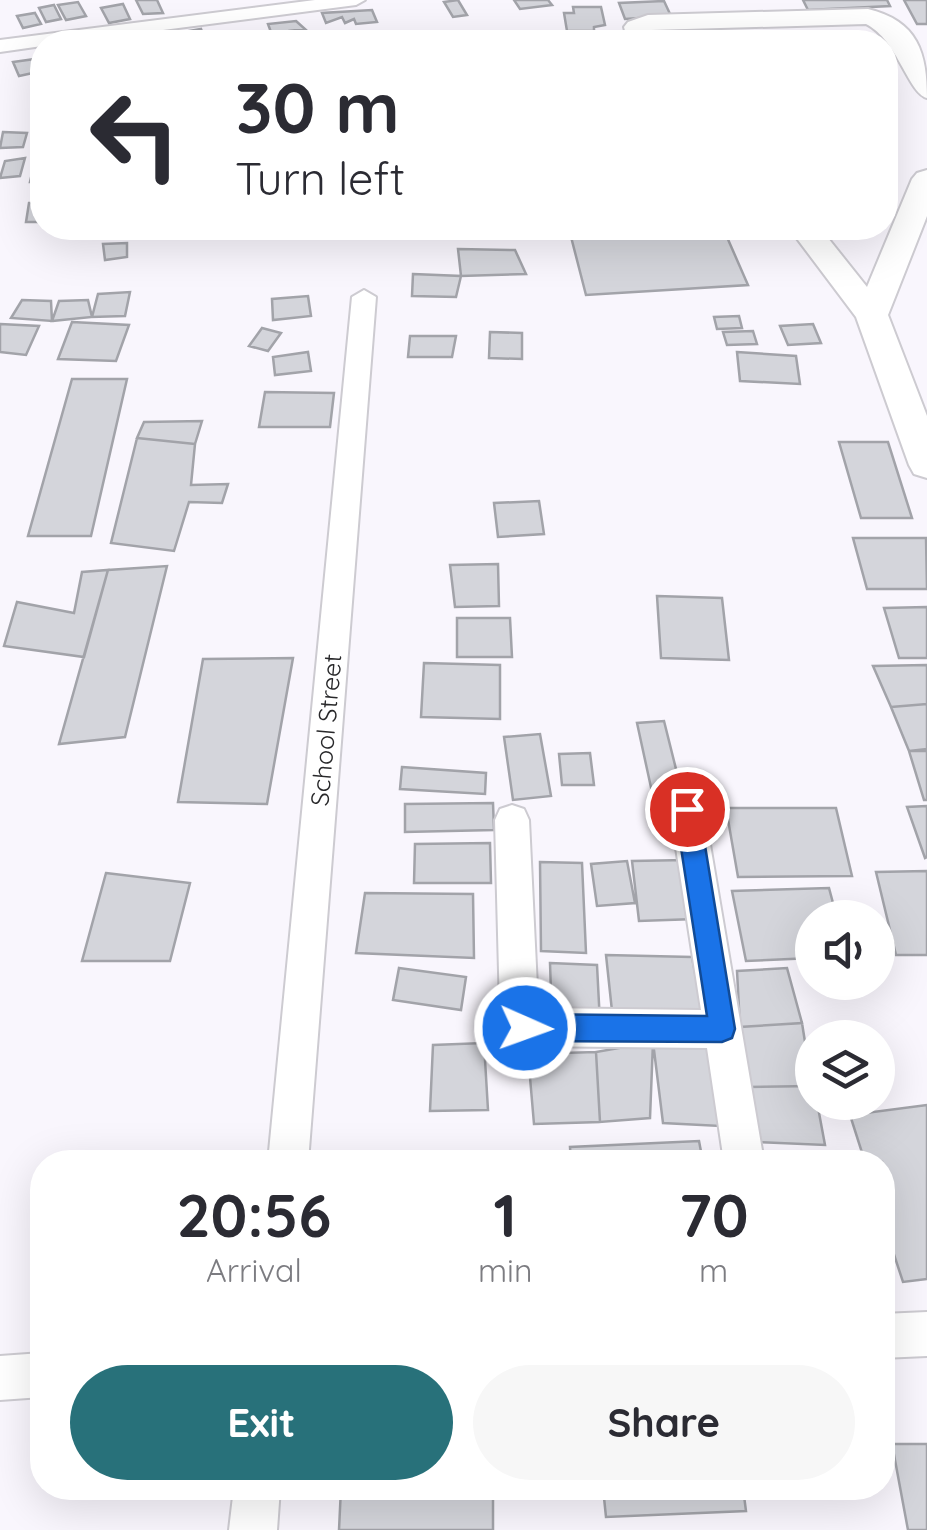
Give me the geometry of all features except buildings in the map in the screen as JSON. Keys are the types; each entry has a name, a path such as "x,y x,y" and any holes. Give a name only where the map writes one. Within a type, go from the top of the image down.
{"main road":[{"path":"638,30 648,23 768,9 868,16 882,20 889,30"},
{"path":"898,42 924,78 927,90"},
{"path":"872,314 927,179"},
{"path":"813,240 872,314 927,465"}],"street":[{"path":"124,30 356,0"},
{"path":"0,46 30,42"},
{"name":"School Street","path":"289,1150 364,297"},
{"path":"687,809 742,1150"},
{"path":"512,820 519,1010 525,1028 722,1029"},
{"path":"895,1335 927,1334"},
{"path":"0,1378 30,1376"},
{"path":"253,1530 256,1500"}],"route":[{"path":"525,1028 722,1029 687,809"}]}
